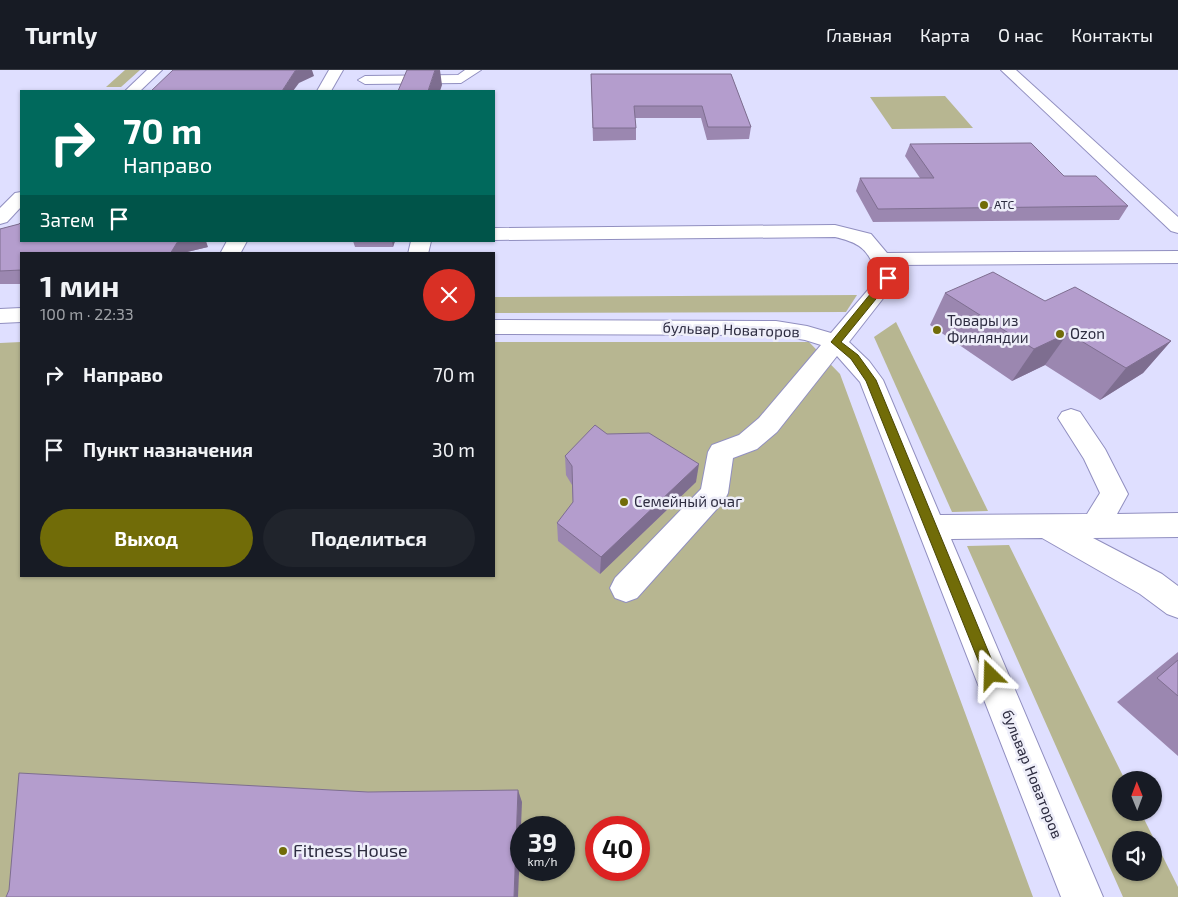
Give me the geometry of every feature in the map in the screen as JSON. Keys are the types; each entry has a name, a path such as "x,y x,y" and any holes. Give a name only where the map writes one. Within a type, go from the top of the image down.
{"street":[{"path":"133,90 154,70"},
{"path":"325,90 336,70"},
{"path":"365,80 460,85 474,70"},
{"path":"1008,70 1178,228"},
{"path":"0,218 20,198"},
{"path":"495,234 835,231 864,238 881,259 888,278 768,425 748,442 721,452 714,493 626,588"},
{"path":"881,259 1178,257"},
{"path":"0,316 20,316"},
{"name":"бульвар Новаторов","path":"495,327 776,328 808,332 836,342 854,357 871,380 1082,897"},
{"path":"1071,418 1096,456 1114,494 1095,525"},
{"path":"931,527 1178,525"},
{"path":"1047,526 1151,584 1178,604"}],"green space":[{"path":"125,70 140,70 121,87 106,87"},
{"path":"945,96 973,128 892,129 870,97"},
{"path":"857,295 846,312 495,313 495,297"},
{"path":"896,322 988,511 952,512 874,337"},
{"path":"20,342 20,577 495,577 495,342 809,342 840,374 1033,897 0,897 0,343"},
{"path":"1009,545 1121,771 1112,771 1112,821 1145,821 1150,831 1112,831 1112,872 967,546"},
{"path":"1162,855 1178,887 1178,897 1123,897 1116,881 1162,881"}],"building":[{"path":"173,70 298,70 295,71 283,90 152,90"},
{"path":"407,70 435,70 428,90 398,90"},
{"path":"591,74 731,74 751,127 708,127 702,106 634,106 636,128 593,128"},
{"path":"1031,143 1064,176 1096,176 1128,206 878,209 860,178 934,178 910,144"},
{"path":"19,224 20,242 177,242 171,252 20,252 20,270 0,271 0,229"},
{"path":"993,272 1045,301 1075,287 1171,341 1126,368 1068,333 1034,349 945,293"},
{"name":"Семейный очаг","path":"595,425 607,434 649,433 699,464 601,557 557,523 573,502 572,466 565,456"},
{"path":"1178,660 1178,696 1157,678"},
{"name":"Fitness House","path":"19,773 368,792 518,790 517,816 510,816 510,881 515,881 514,897 6,897 9,890"}],"place":[{"name":"АТС","path":"984,205"},
{"name":"Товары из Финляндии","path":"937,330"},
{"name":"Ozon","path":"1060,334"},
{"name":"Семейный очаг","path":"624,502"},
{"name":"Fitness House","path":"283,851"}],"route":[{"path":"888,278 836,342 854,357 871,380 991,675"}]}
